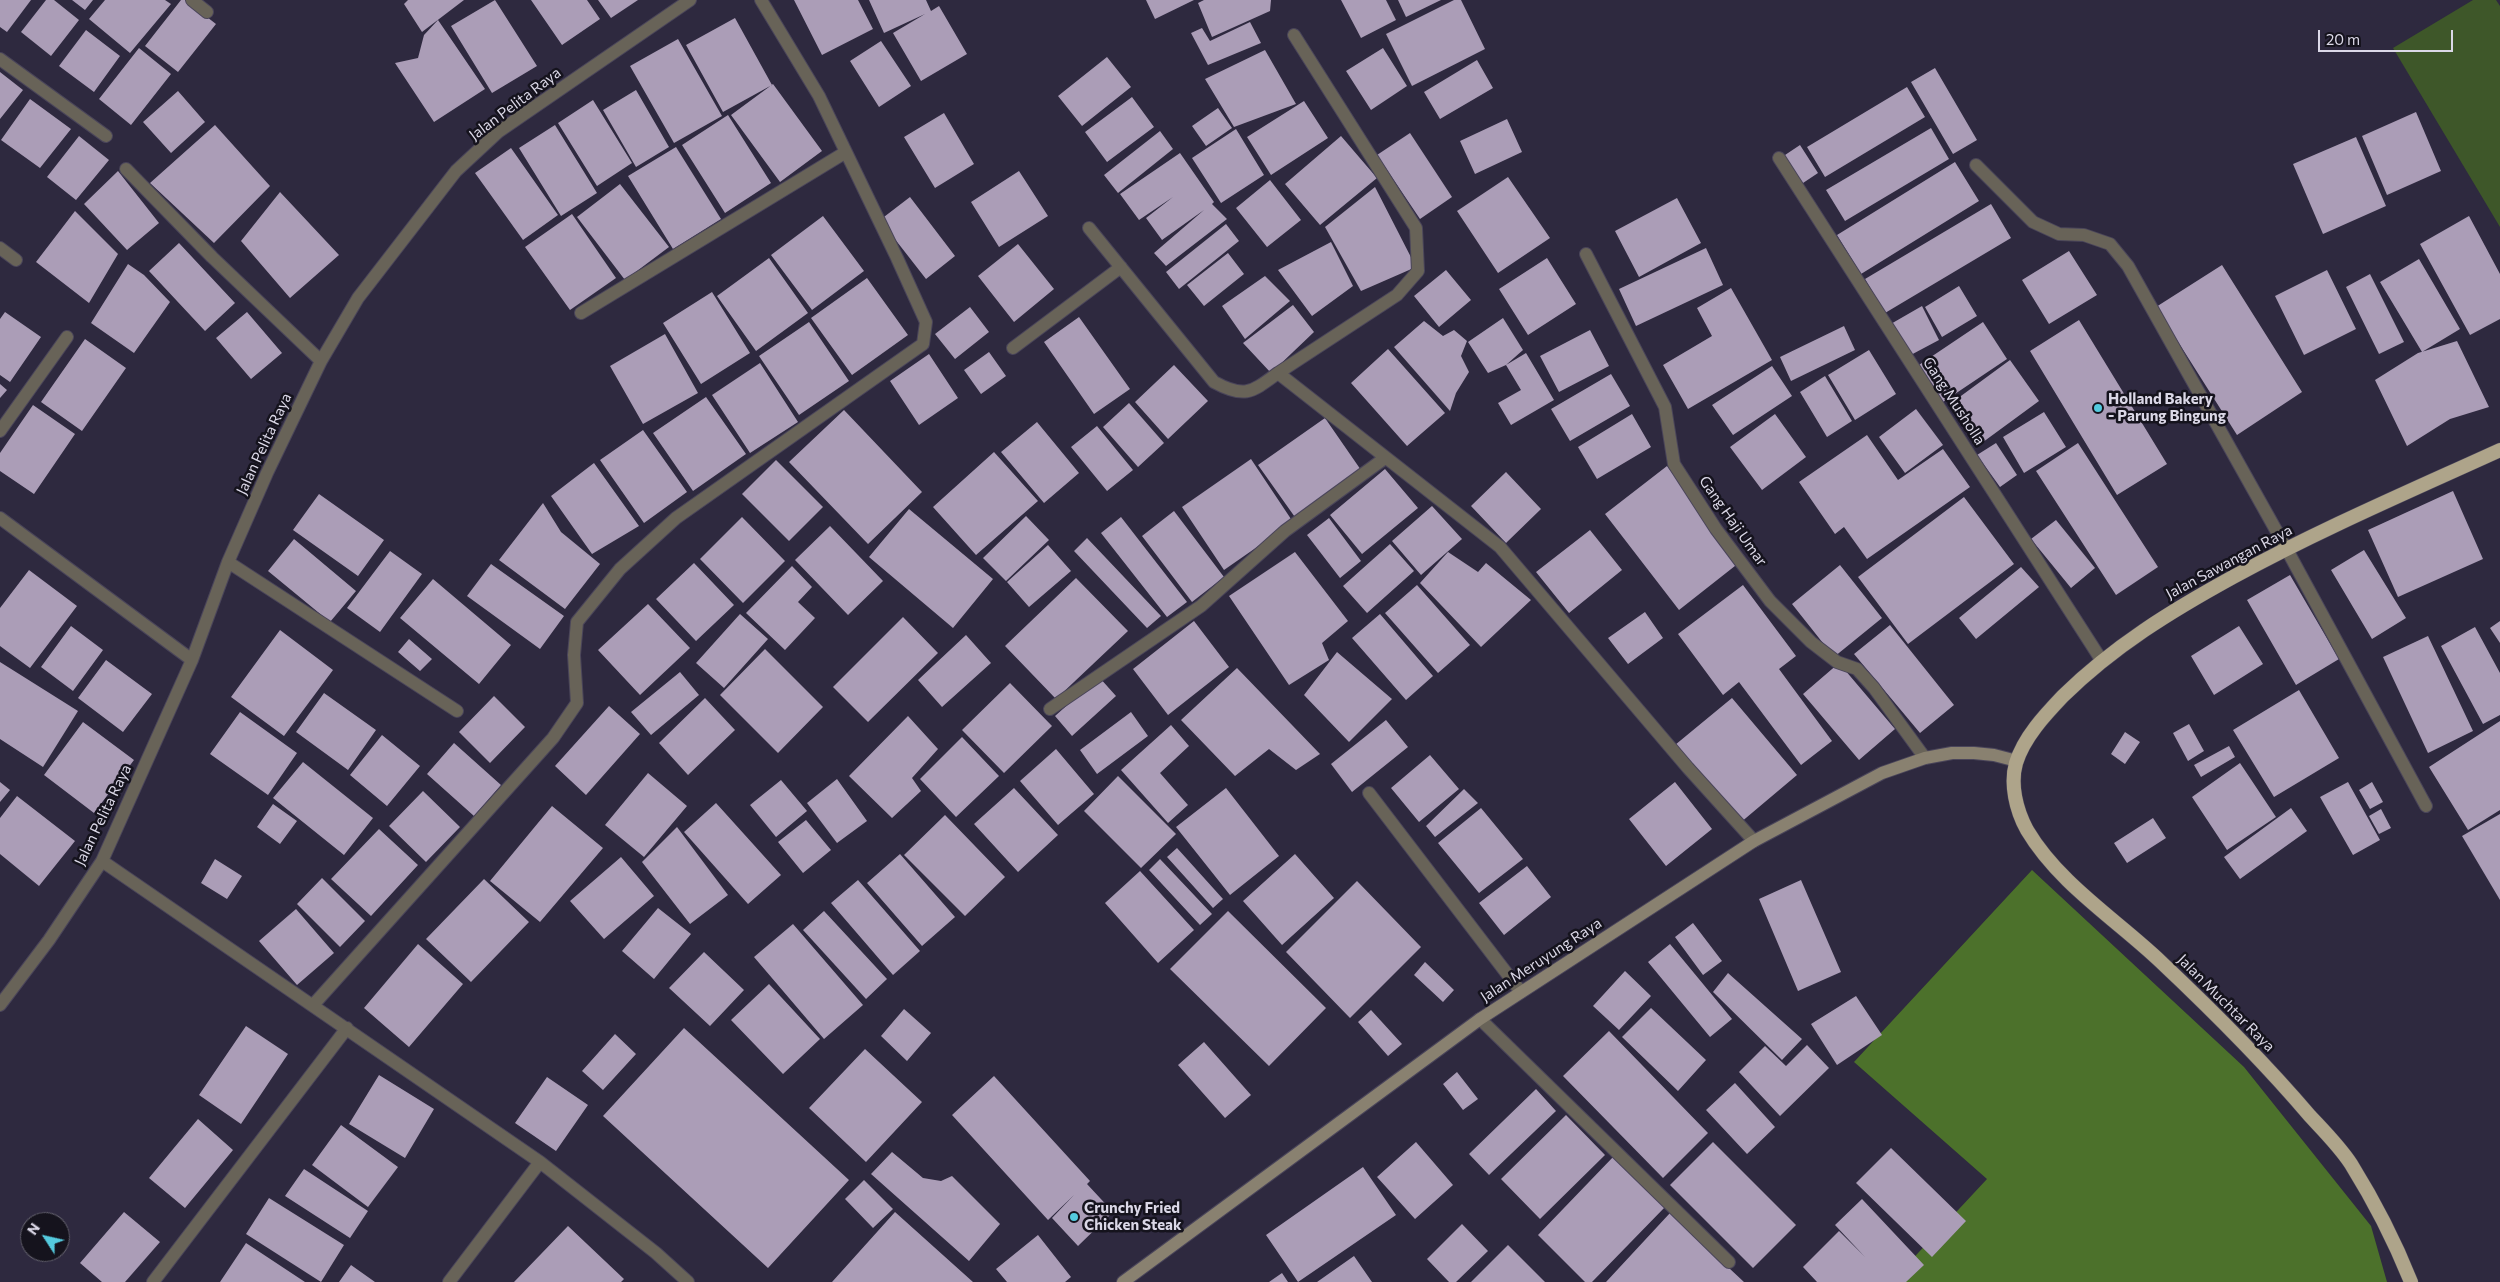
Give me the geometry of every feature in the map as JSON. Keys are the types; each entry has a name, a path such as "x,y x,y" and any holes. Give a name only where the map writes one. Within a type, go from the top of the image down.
{"highway":[{"name":"Jalan Sawangan Raya","path":"2017,761 2044,716 2102,661 2167,613 2286,548 2500,450"},
{"name":"Jalan Muchtar Raya","path":"2017,761 2014,777 2019,811 2027,830 2049,859 2174,975 2285,1086 2344,1154 2400,1256 2411,1282"}],"main road":[{"name":"Jalan Meruyung Raya","path":"1123,1282 1480,1019 1754,841 1882,773 1925,758 1952,753 1974,753 1994,754 2017,761"}],"street":[{"path":"192,0 207,12"},
{"name":"Jalan Pelita Raya","path":"0,1005 49,940 102,860 192,660 228,562 267,473 321,361 358,298 456,171 498,132 690,0"},
{"path":"314,1004 553,738 577,703 574,656 577,622 620,570 676,518 923,344 926,322 846,152 819,96 761,0"},
{"path":"1089,228 1214,382 1232,392 1255,390 1278,372 1397,294 1418,271 1416,228 1294,35"},
{"path":"0,59 106,136"},
{"path":"582,313 846,152"},
{"name":"Gang Musholla","path":"1779,158 2102,661"},
{"path":"1976,164 2032,222 2059,234 2084,235 2110,244 2128,266 2286,548 2426,806"},
{"path":"126,169 212,256 321,361"},
{"path":"0,248 16,260"},
{"name":"Gang Haji Umar","path":"1586,254 1665,407 1674,464 1716,528 1770,601 1811,642 1836,662 1857,669 1874,688 1925,758"},
{"path":"1013,348 1121,268"},
{"path":"0,431 67,337"},
{"path":"1278,372 1385,458 1500,546 1688,768 1754,841"},
{"path":"1050,708 1200,606 1284,531 1385,458"},
{"path":"0,518 192,660"},
{"path":"228,562 457,711"},
{"path":"1369,793 1521,992"},
{"path":"102,860 314,1004 540,1162 656,1253 688,1282"},
{"path":"1480,1019 1729,1262"},
{"path":"153,1282 347,1028"},
{"path":"449,1282 540,1162"}],"green space":[{"path":"2473,0 2496,0 2500,6 2500,227 2393,48"},
{"path":"2032,870 2244,1067 2371,1226 2387,1282 1891,1282 1987,1179 1854,1062"}],"building":[{"path":"0,0 31,0 7,32 0,27"},
{"path":"46,0 54,0 79,20 51,56 21,32"},
{"path":"72,0 93,0 85,10"},
{"path":"105,0 165,0 171,4 130,53 89,19"},
{"path":"181,0 185,0 216,24 178,72 145,46"},
{"path":"408,0 464,0 422,32 404,4"},
{"path":"495,0 537,66 492,93 451,26"},
{"path":"531,0 587,0 600,19 562,45"},
{"path":"598,0 638,0 611,18"},
{"path":"794,0 858,0 873,29 822,55"},
{"path":"869,0 926,0 931,11 939,6 967,54 921,81 893,33 925,14 884,33"},
{"path":"1146,0 1194,0 1155,19"},
{"path":"1204,0 1271,0 1270,11 1212,37 1198,3"},
{"path":"1341,0 1386,0 1396,20 1361,38"},
{"path":"1398,0 1441,0 1406,17"},
{"path":"1454,0 1461,0 1485,49 1412,86 1386,34"},
{"path":"735,18 772,85 723,112 686,45"},
{"path":"438,20 485,89 434,122 395,63 418,58 424,35"},
{"path":"1250,22 1261,43 1208,65 1191,33 1202,28 1210,41"},
{"path":"86,30 120,56 94,92 59,66"},
{"path":"678,39 722,116 674,143 630,66"},
{"path":"881,41 911,86 879,107 850,61"},
{"path":"139,48 171,74 131,125 99,99"},
{"path":"1383,48 1407,86 1371,110 1346,71"},
{"path":"1265,50 1296,104 1234,127 1205,79"},
{"path":"1107,57 1131,87 1082,126 1058,96"},
{"path":"1477,60 1493,88 1440,119 1424,92"},
{"path":"1935,68 1977,140 1953,154 1911,82"},
{"path":"0,72 23,90 0,119"},
{"path":"773,84 822,151 780,182 731,115"},
{"path":"1907,87 1925,117 1825,177 1807,147"},
{"path":"636,90 669,147 636,167 603,110"},
{"path":"178,91 205,122 171,153 143,122"},
{"path":"1132,97 1154,127 1107,162 1085,132"},
{"path":"30,99 71,129 40,168 1,140"},
{"path":"593,100 632,163 597,186 558,123"},
{"path":"1304,101 1328,138 1271,175 1247,137"},
{"path":"1218,108 1232,128 1206,146 1192,126"},
{"path":"2416,112 2441,171 2387,195 2362,136"},
{"path":"944,113 974,164 935,188 904,137"},
{"path":"728,115 771,183 725,213 682,145"},
{"path":"1507,119 1522,152 1475,174 1460,141"},
{"path":"215,125 270,186 214,243 150,183"},
{"path":"555,125 597,193 561,216 519,148"},
{"path":"1931,128 1949,159 1845,221 1826,190"},
{"path":"1236,129 1264,175 1221,203 1192,158"},
{"path":"1160,131 1173,149 1118,193 1104,175"},
{"path":"1410,133 1452,197 1420,219 1377,155"},
{"path":"79,136 109,160 76,200 47,177"},
{"path":"1341,136 1377,178 1320,225 1285,184"},
{"path":"2356,137 2386,206 2323,234 2293,164"},
{"path":"1800,145 1818,173 1800,185 1782,157"},
{"path":"676,147 721,219 673,249 628,176"},
{"path":"511,148 558,215 523,240 475,173"},
{"path":"1180,153 1214,202 1212,204 1227,219 1166,266 1154,253 1204,210 1162,240 1146,218 1173,197 1139,220 1120,194"},
{"path":"1955,162 1979,201 1861,274 1837,235"},
{"path":"118,171 159,223 127,250 84,204"},
{"path":"1019,171 1048,216 999,247 971,202"},
{"path":"1508,177 1550,238 1498,273 1457,211"},
{"path":"1270,180 1301,220 1267,247 1236,208"},
{"path":"620,184 669,247 625,280 577,217"},
{"path":"1375,187 1416,267 1361,291 1325,227"},
{"path":"280,192 339,255 290,298 241,241"},
{"path":"910,197 955,256 926,279 880,220"},
{"path":"1677,198 1701,243 1639,277 1615,231"},
{"path":"1991,204 2011,238 1885,313 1865,279"},
{"path":"75,211 118,254 89,303 36,262"},
{"path":"572,214 616,278 570,310 525,247"},
{"path":"823,216 864,271 812,310 771,255"},
{"path":"2469,216 2500,274 2500,319 2470,335 2420,244"},
{"path":"1226,224 1239,241 1179,289 1166,272"},
{"path":"1331,242 1353,286 1312,316 1278,270"},
{"path":"179,243 235,303 205,331 149,271"},
{"path":"1018,244 1054,289 1014,322 978,276"},
{"path":"1706,248 1723,285 1636,326 1619,289"},
{"path":"2069,251 2097,295 2049,324 2022,280"},
{"path":"1228,253 1244,274 1204,306 1187,285"},
{"path":"769,258 808,313 756,351 717,296"},
{"path":"1547,258 1576,304 1528,335 1499,289"},
{"path":"2419,259 2460,329 2422,352 2380,282"},
{"path":"128,264 144,275 170,302 134,353 91,323"},
{"path":"2222,265 2302,392 2237,435 2156,307"},
{"path":"1446,270 1471,300 1439,327 1414,296"},
{"path":"2327,270 2356,329 2304,355 2275,296"},
{"path":"2370,274 2404,342 2379,354 2346,287"},
{"path":"1265,276 1290,301 1245,339 1222,306"},
{"path":"867,278 908,335 852,375 811,318"},
{"path":"1959,286 1977,316 1942,337 1925,307"},
{"path":"1731,288 1772,360 1688,409 1663,365 1712,336 1697,308"},
{"path":"712,292 750,353 701,384 663,323"},
{"path":"1293,305 1314,332 1271,373 1243,343"},
{"path":"1922,306 1939,340 1907,357 1889,325"},
{"path":"970,307 989,332 955,359 935,334"},
{"path":"5,312 41,337 10,382 0,375 0,319"},
{"path":"247,312 282,353 251,379 216,338"},
{"path":"1079,317 1130,389 1094,414 1044,342"},
{"path":"1503,318 1523,350 1506,365 1488,373 1468,342"},
{"name":"Holland Bakery - Parung Bingung","path":"2079,320 2167,464 2117,495 2030,351"},
{"path":"1424,321 1443,336 1454,330 1467,341 1461,356 1469,372 1456,393 1450,411 1394,347"},
{"path":"809,322 849,381 799,415 759,356"},
{"path":"1983,322 2007,359 1940,404 1916,367"},
{"path":"1844,326 1855,350 1791,381 1780,357"},
{"path":"1590,330 1609,366 1559,392 1540,356"},
{"path":"665,334 698,393 643,424 610,366"},
{"path":"85,339 126,368 82,431 41,402"},
{"path":"2457,341 2489,407 2450,419 2407,446 2375,380 2418,353"},
{"path":"1388,349 1445,413 1407,446 1351,383"},
{"path":"1869,350 1896,394 1855,420 1828,375"},
{"path":"989,352 1006,376 981,394 964,370"},
{"path":"1526,353 1554,400 1511,425 1498,403 1521,390 1506,365"},
{"path":"929,354 958,398 919,425 890,381"},
{"path":"2010,360 2039,401 1979,445 1950,404"},
{"path":"760,363 798,422 750,453 712,395"},
{"path":"1174,365 1208,401 1168,439 1135,402"},
{"path":"1772,366 1792,396 1733,435 1712,405"},
{"path":"1611,374 1630,406 1570,441 1551,409"},
{"path":"1825,376 1852,421 1827,437 1800,392"},
{"path":"0,384 7,390 0,398"},
{"path":"706,397 746,454 693,491 653,433"},
{"path":"1129,403 1164,443 1138,467 1103,427"},
{"path":"33,405 75,434 34,494 0,471 0,453"},
{"path":"1916,409 1943,445 1905,473 1879,437"},
{"path":"844,410 922,492 868,544 789,462"},
{"path":"2044,412 2066,447 2024,473 2003,437"},
{"path":"1632,414 1651,447 1597,479 1578,447"},
{"path":"1775,414 1806,457 1762,490 1730,447"},
{"path":"1325,418 1363,473 1297,520 1258,465"},
{"path":"1037,422 1079,473 1044,503 1001,452"},
{"path":"1097,426 1133,470 1107,491 1071,447"},
{"path":"643,430 687,492 644,523 600,460"},
{"path":"1867,435 1898,480 1943,449 1970,487 1867,559 1844,527 1835,534 1799,482"},
{"path":"1996,443 2017,475 2000,487 1977,455"},
{"path":"2078,443 2158,567 2116,595 2036,471"},
{"path":"994,452 1038,501 976,555 933,507"},
{"path":"1251,459 1293,522 1224,570 1182,507"},
{"path":"776,460 823,507 789,541 742,494"},
{"path":"594,463 639,526 592,554 551,496"},
{"path":"1667,466 1740,562 1679,610 1605,514"},
{"path":"1385,469 1418,508 1362,554 1330,515"},
{"path":"1506,472 1541,509 1506,543 1471,506"},
{"path":"2453,491 2483,559 2398,597 2368,530"},
{"path":"319,494 384,540 358,576 293,530"},
{"path":"1964,497 2014,564 1908,644 1858,577"},
{"path":"543,503 561,532 600,564 565,609 499,560"},
{"path":"1432,506 1462,539 1421,575 1392,541"},
{"path":"909,509 993,579 953,628 869,557"},
{"path":"1174,511 1224,577 1192,602 1142,536"},
{"path":"1026,516 1049,540 1006,581 983,558"},
{"path":"742,517 785,561 743,603 700,559"},
{"path":"1121,517 1187,602 1167,617 1101,533"},
{"path":"1329,518 1361,561 1340,578 1307,535"},
{"path":"2056,520 2095,568 2071,588 2031,539"},
{"path":"830,526 883,581 848,615 795,560"},
{"path":"1590,530 1622,570 1569,613 1536,572"},
{"path":"1087,538 1161,616 1147,628 1074,551"},
{"path":"294,539 356,591 330,622 268,571"},
{"path":"1390,544 1414,571 1367,613 1343,586"},
{"path":"1048,545 1071,571 1029,607 1007,582"},
{"path":"2364,550 2406,618 2372,639 2331,570"},
{"path":"390,551 422,574 380,632 347,608"},
{"path":"1295,552 1348,621 1322,643 1329,660 1289,685 1229,596"},
{"path":"1448,552 1478,572 1486,563 1531,600 1481,647 1420,583"},
{"path":"694,563 734,605 696,641 656,599"},
{"path":"491,564 564,616 540,649 467,596"},
{"path":"1840,565 1882,618 1834,657 1792,604"},
{"path":"792,566 812,587 798,602 815,618 785,650 746,613"},
{"path":"2021,567 2039,587 1976,639 1959,618"},
{"path":"29,570 77,606 30,668 0,646 0,608"},
{"path":"2290,575 2339,659 2296,685 2247,600"},
{"path":"1076,578 1128,631 1056,699 1005,646"},
{"path":"433,579 511,645 479,684 400,618"},
{"path":"1417,585 1470,645 1438,673 1385,613"},
{"path":"1743,585 1796,656 1779,669 1832,741 1801,765 1739,682 1723,695 1678,634"},
{"path":"648,604 690,648 640,695 598,650"},
{"path":"1645,612 1663,638 1628,664 1608,638"},
{"path":"740,614 768,639 724,688 696,663"},
{"path":"1380,614 1433,676 1406,700 1352,638"},
{"path":"903,617 938,653 868,722 833,687"},
{"path":"1194,621 1229,667 1168,715 1133,669"},
{"path":"2500,621 2500,643 2490,628"},
{"path":"1890,625 1954,705 1920,733 1854,654"},
{"path":"71,626 103,650 73,691 41,667"},
{"path":"2239,626 2263,664 2214,695 2191,656"},
{"path":"2475,627 2500,673 2500,715 2483,724 2441,646"},
{"path":"280,630 333,670 284,736 231,697"},
{"path":"966,635 991,663 942,707 918,680"},
{"path":"2428,636 2473,731 2428,753 2383,657"},
{"path":"409,639 432,659 420,671 398,652"},
{"path":"765,649 823,707 778,753 720,695"},
{"path":"1337,652 1392,699 1349,742 1304,695"},
{"path":"106,660 152,694 123,732 78,698"},
{"path":"0,662 78,711 43,767 0,739"},
{"path":"1839,663 1895,729 1859,760 1803,694"},
{"path":"1237,668 1320,754 1296,770 1269,749 1235,776 1181,720"},
{"path":"680,672 699,695 651,735 631,712"},
{"path":"1099,677 1116,696 1072,736 1055,716"},
{"path":"1010,683 1052,726 1004,773 962,730"},
{"path":"2299,690 2339,758 2274,797 2233,730"},
{"path":"324,693 376,730 348,770 296,732"},
{"path":"494,696 525,727 490,763 459,732"},
{"path":"705,698 735,730 688,775 659,743"},
{"path":"1732,698 1797,775 1740,823 1675,745"},
{"path":"609,706 640,734 586,795 555,766"},
{"path":"240,712 297,753 268,795 210,754"},
{"path":"1131,712 1148,736 1097,774 1080,750"},
{"path":"908,716 938,749 912,778 921,791 892,818 849,776"},
{"path":"1386,720 1408,747 1352,792 1331,764"},
{"path":"2500,721 2500,810 2468,830 2429,767"},
{"path":"83,722 134,760 94,813 44,775"},
{"path":"2189,724 2204,751 2188,761 2173,733"},
{"path":"1171,725 1189,746 1160,773 1188,805 1168,823 1121,770"},
{"path":"2125,732 2140,742 2125,764 2111,754"},
{"path":"382,735 420,766 387,806 350,775"},
{"path":"962,737 999,776 956,817 920,779"},
{"path":"454,743 501,785 474,816 427,774"},
{"path":"2229,746 2235,757 2201,777 2194,765"},
{"path":"1056,749 1094,794 1058,825 1020,781"},
{"path":"1430,755 1459,789 1419,822 1391,788"},
{"path":"303,762 373,818 344,855 273,798"},
{"path":"2240,763 2276,817 2227,850 2192,797"},
{"path":"648,773 687,806 644,857 605,825"},
{"path":"1118,776 1176,834 1141,868 1084,811"},
{"path":"837,779 867,821 837,843 807,803"},
{"path":"781,780 807,811 776,837 750,805"},
{"path":"0,782 10,790 0,802"},
{"path":"1675,782 1712,829 1666,866 1629,819"},
{"path":"2348,782 2380,840 2353,855 2320,797"},
{"path":"2372,782 2383,802 2370,809 2359,790"},
{"path":"1014,788 1058,835 1018,872 974,824"},
{"path":"1226,788 1279,856 1230,895 1176,827"},
{"path":"1464,789 1478,803 1435,837 1426,826"},
{"path":"423,791 460,827 426,862 389,826"},
{"path":"17,796 75,841 39,886 0,854 0,818"},
{"path":"716,803 781,875 748,904 684,832"},
{"path":"273,804 297,821 280,844 257,827"},
{"path":"552,806 603,848 540,922 490,881"},
{"path":"1481,808 1523,859 1479,893 1438,843"},
{"path":"2291,808 2307,831 2240,879 2224,857"},
{"path":"2381,809 2391,828 2379,834 2369,816"},
{"path":"2500,814 2500,900 2462,836"},
{"path":"945,815 1005,877 965,916 904,855"},
{"path":"2153,818 2166,838 2127,863 2114,843"},
{"path":"806,820 831,850 803,873 778,842"},
{"path":"677,827 728,895 690,924 642,862"},
{"path":"379,829 418,865 371,916 331,879"},
{"path":"1177,848 1223,899 1213,908 1167,857"},
{"path":"900,854 955,917 922,946 867,883"},
{"path":"1295,854 1334,898 1282,945 1243,901"},
{"path":"621,857 654,896 604,939 570,901"},
{"path":"215,859 242,876 227,899 201,883"},
{"path":"1160,859 1212,914 1200,925 1149,870"},
{"path":"1527,866 1551,897 1504,935 1479,903"},
{"path":"1140,871 1194,930 1158,963 1105,903"},
{"path":"322,878 365,921 340,947 297,904"},
{"path":"484,879 529,922 471,982 426,939"},
{"path":"858,880 920,951 893,975 831,903"},
{"path":"1801,880 1841,972 1798,991 1759,899"},
{"path":"1357,881 1421,947 1350,1018 1286,952"},
{"path":"658,908 691,934 654,979 622,951"},
{"path":"296,909 334,953 297,985 259,941"},
{"path":"824,911 887,979 866,999 803,930"},
{"path":"1228,911 1326,1008 1269,1066 1170,969"},
{"path":"1693,923 1722,961 1703,975 1675,937"},
{"path":"793,924 863,1005 824,1039 754,957"},
{"path":"418,944 463,984 409,1047 364,1008"},
{"path":"1670,944 1732,1019 1710,1037 1648,962"},
{"path":"704,952 744,990 710,1026 669,988"},
{"path":"1425,962 1454,990 1443,1002 1414,975"},
{"path":"1625,971 1651,996 1619,1030 1593,1006"},
{"path":"1728,973 1802,1039 1782,1060 1713,992"},
{"path":"769,984 820,1039 783,1074 731,1020"},
{"path":"1856,996 1882,1035 1837,1065 1811,1024"},
{"path":"1651,1008 1706,1060 1678,1091 1622,1037"},
{"path":"904,1009 931,1033 907,1061 881,1036"},
{"path":"1371,1010 1402,1044 1388,1056 1358,1022"},
{"path":"246,1026 288,1054 241,1124 199,1095"},
{"path":"684,1028 849,1180 768,1268 603,1116"},
{"path":"1609,1031 1708,1133 1663,1178 1563,1076"},
{"path":"615,1034 636,1054 603,1090 582,1071"},
{"path":"1204,1042 1251,1095 1225,1118 1178,1065"},
{"path":"1807,1045 1829,1068 1780,1116 1739,1072 1765,1046 1786,1066"},
{"path":"865,1049 922,1102 866,1162 809,1108"},
{"path":"1457,1072 1478,1099 1463,1110 1443,1084"},
{"path":"379,1075 434,1109 405,1158 349,1124"},
{"path":"994,1076 1090,1181 1087,1184 1113,1212 1078,1246 1052,1218 1074,1195 1048,1220 952,1115"},
{"path":"547,1077 588,1105 556,1151 515,1123"},
{"path":"1735,1083 1775,1127 1747,1154 1706,1110"},
{"path":"1536,1089 1556,1111 1489,1175 1469,1154"},
{"path":"1566,1115 1605,1155 1540,1219 1501,1179"},
{"path":"198,1119 233,1150 185,1208 149,1178"},
{"path":"341,1125 398,1167 368,1207 312,1165"},
{"path":"1416,1142 1453,1185 1415,1219 1377,1177"},
{"path":"1713,1142 1796,1225 1753,1268 1670,1185"},
{"path":"1891,1148 1966,1221 1932,1257 1856,1183"},
{"path":"892,1152 923,1178 941,1181 952,1176 1000,1224 969,1261 871,1174"},
{"path":"1614,1156 1665,1207 1592,1282 1585,1282 1538,1235"},
{"path":"1363,1167 1396,1215 1298,1282 1266,1235"},
{"path":"304,1169 368,1211 350,1238 285,1196"},
{"path":"864,1180 893,1209 873,1228 845,1199"},
{"path":"269,1198 344,1245 321,1282 246,1234"},
{"path":"1862,1199 1924,1265 1906,1282 1817,1282 1803,1267 1839,1231 1865,1257 1835,1225"},
{"path":"124,1212 160,1242 125,1282 102,1282 80,1263"},
{"path":"895,1212 973,1282 832,1282"},
{"path":"1670,1213 1744,1282 1606,1282"},
{"path":"1462,1224 1488,1251 1456,1282 1449,1282 1427,1259"},
{"path":"568,1226 624,1279 621,1282 514,1282"},
{"path":"1038,1235 1071,1277 1065,1282 1007,1282 996,1269"},
{"path":"246,1243 305,1282 220,1282"},
{"path":"1508,1245 1545,1282 1471,1282"},
{"path":"1354,1256 1372,1282 1317,1282"},
{"path":"351,1265 375,1282 339,1282"},
{"path":"1282,1273 1288,1282 1269,1282"}],"place":[{"name":"Holland Bakery - Parung Bingung","path":"2098,408"},
{"name":"Crunchy Fried Chicken Steak","path":"1074,1217"}]}
